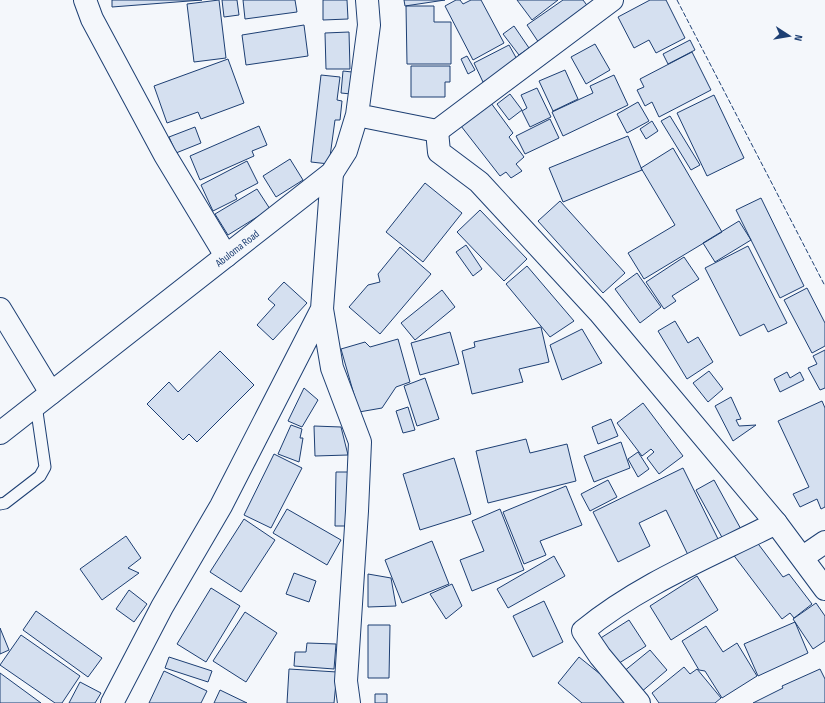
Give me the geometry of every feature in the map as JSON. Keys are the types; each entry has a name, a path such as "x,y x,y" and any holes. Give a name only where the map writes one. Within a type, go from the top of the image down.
{"street":[{"path":"85,0 92,19 165,155 226,256"},
{"name":"Abuloma Road","path":"0,433 332,174 346,151 357,115 369,25 367,0"},
{"path":"357,115 438,131 612,0"},
{"path":"438,131 439,152 479,182 599,312 776,523 803,557 825,589"},
{"path":"332,174 322,309 332,368 360,442 346,681 349,703"},
{"path":"0,309 43,399"},
{"path":"112,703 162,606 221,506 322,309"},
{"path":"639,703 600,656 583,631 599,618 642,590 776,523"},
{"path":"803,557 825,542"}],"lane":[{"path":"0,504 5,503 40,476 45,467 43,399"}],"building":[{"path":"112,0 202,0 112,7"},
{"path":"219,0 226,58 194,62 187,4"},
{"path":"222,0 237,0 239,15 224,17"},
{"path":"243,0 295,0 297,12 245,19"},
{"path":"323,0 347,0 348,19 323,20"},
{"path":"404,0 445,0 405,6"},
{"path":"456,0 460,0 463,4 471,0 481,0 504,43 473,60 445,6"},
{"path":"517,0 558,0 532,20"},
{"path":"563,0 583,0 589,8 539,43 527,25"},
{"path":"650,0 666,0 685,38 656,53 649,40 634,48 618,17"},
{"path":"406,6 434,6 434,22 451,22 451,64 407,64"},
{"path":"304,25 308,56 246,65 242,35"},
{"path":"514,26 529,48 519,55 503,34"},
{"path":"349,32 350,69 326,69 325,33"},
{"path":"690,40 695,50 668,64 663,54"},
{"path":"595,44 610,70 586,84 571,57"},
{"path":"509,45 519,63 483,82 474,63"},
{"path":"692,52 711,90 659,117 652,102 645,106 637,90 644,87 640,79"},
{"path":"467,56 475,70 468,74 461,59"},
{"path":"228,59 244,103 201,119 198,112 167,123 154,86"},
{"path":"411,66 450,66 450,82 445,82 445,97 411,97"},
{"path":"565,70 578,99 553,111 539,81"},
{"path":"343,71 352,72 351,94 341,93"},
{"path":"321,75 340,77 337,100 342,101 340,120 335,120 329,164 311,162"},
{"path":"614,75 628,105 563,136 552,112 593,93 590,86"},
{"path":"537,88 551,117 530,127 522,111 527,108 521,95"},
{"path":"510,94 522,110 509,120 497,104"},
{"path":"714,95 744,158 707,176 677,113"},
{"path":"638,102 649,121 627,133 617,114"},
{"path":"491,103 513,133 509,137 524,157 516,164 522,171 511,178 506,172 500,176 461,126"},
{"path":"670,116 700,165 691,170 661,121"},
{"path":"550,119 559,138 525,154 516,136"},
{"path":"652,121 658,131 646,139 640,129"},
{"path":"259,126 267,145 252,151 254,156 200,180 190,156"},
{"path":"195,127 201,143 176,153 169,137"},
{"path":"628,136 642,170 563,202 549,168"},
{"path":"673,148 722,232 644,279 628,253 675,225 641,168"},
{"path":"290,159 303,180 276,197 263,176"},
{"path":"247,161 258,183 235,195 237,199 213,211 201,185"},
{"path":"425,183 462,213 423,262 386,232"},
{"path":"257,189 270,209 228,235 215,214"},
{"path":"761,198 804,286 780,298 736,210"},
{"path":"560,201 625,273 603,293 538,221"},
{"path":"480,210 527,259 504,281 457,232"},
{"path":"739,221 751,240 715,262 703,243"},
{"path":"466,245 482,269 473,276 456,252"},
{"path":"748,246 787,323 768,332 764,324 740,336 705,268"},
{"path":"400,247 431,274 380,334 349,307 368,285 380,282 378,274"},
{"path":"684,257 699,279 672,296 676,301 664,309 646,282"},
{"path":"527,266 574,321 550,337 506,284"},
{"path":"637,273 661,307 640,323 615,289"},
{"path":"284,282 307,303 273,340 257,325 275,305 268,299"},
{"path":"807,288 825,323 825,346 812,353 784,300"},
{"path":"442,290 455,307 415,340 401,323"},
{"path":"675,321 688,343 698,337 713,362 687,379 658,331"},
{"path":"541,327 549,362 519,369 523,382 472,394 462,351 475,347 474,342"},
{"path":"582,329 602,363 562,380 550,345"},
{"path":"450,332 459,364 420,375 411,343"},
{"path":"398,339 410,382 396,387 382,408 359,412 341,349 365,342 370,347"},
{"path":"825,350 825,388 820,390 808,368 817,364 813,356"},
{"path":"220,351 254,385 197,442 189,434 183,440 147,404 169,382 178,392"},
{"path":"709,371 723,389 708,402 693,383"},
{"path":"787,372 790,378 800,372 804,380 780,392 774,379"},
{"path":"425,378 439,419 417,426 404,386"},
{"path":"304,388 318,400 302,427 288,421"},
{"path":"731,397 741,419 736,420 739,426 756,425 733,441 715,406"},
{"path":"822,401 825,408 825,507 821,509 817,499 800,507 793,494 809,487 778,421"},
{"path":"643,403 683,456 659,474 647,458 654,452 651,449 642,456 617,423"},
{"path":"408,407 415,430 403,433 396,411"},
{"path":"611,419 618,436 598,444 592,427"},
{"path":"291,425 302,429 300,438 303,438 299,462 278,454"},
{"path":"314,426 341,427 348,455 315,456"},
{"path":"526,439 530,453 567,444 576,481 488,503 476,451"},
{"path":"621,442 630,468 594,482 584,456"},
{"path":"638,452 649,469 638,477 628,459"},
{"path":"274,454 302,468 271,528 244,515"},
{"path":"454,458 471,514 420,530 403,474"},
{"path":"683,468 719,541 689,557 666,510 639,523 650,546 618,562 593,512"},
{"path":"336,472 350,472 349,526 335,526"},
{"path":"608,480 617,497 590,511 581,494"},
{"path":"714,480 742,531 724,541 696,490"},
{"path":"566,486 582,525 540,541 546,555 524,564 503,512"},
{"path":"287,509 341,540 327,565 273,533"},
{"path":"500,509 524,570 472,591 460,560 484,551 472,521"},
{"path":"244,519 275,540 241,592 210,572"},
{"path":"126,536 141,558 128,568 139,573 102,600 80,569"},
{"path":"753,537 783,577 789,574 812,604 794,618 790,613 782,619 732,553"},
{"path":"432,541 449,584 402,603 385,560"},
{"path":"554,556 565,576 508,608 497,589"},
{"path":"294,573 316,581 309,602 286,594"},
{"path":"368,574 391,578 396,606 368,607"},
{"path":"697,576 718,610 671,640 650,606"},
{"path":"452,584 462,606 446,619 430,594"},
{"path":"211,588 240,606 206,662 177,644"},
{"path":"129,590 147,604 134,622 116,609"},
{"path":"544,601 563,642 533,657 513,616"},
{"path":"816,603 825,616 825,641 813,649 793,619"},
{"path":"36,611 102,658 88,677 23,630"},
{"path":"245,612 277,633 246,682 213,661"},
{"path":"629,620 646,646 613,667 596,641"},
{"path":"795,622 808,653 758,676 744,644"},
{"path":"368,625 390,625 389,678 368,678"},
{"path":"706,626 723,652 737,643 757,676 722,698 705,671 699,670 682,641"},
{"path":"0,628 9,650 0,654"},
{"path":"21,635 80,676 62,703 55,703 0,665"},
{"path":"307,643 336,644 334,669 294,666 295,652 306,652"},
{"path":"650,650 667,670 640,693 623,672"},
{"path":"169,657 212,671 208,682 165,668"},
{"path":"579,657 636,703 582,703 558,683"},
{"path":"684,667 690,674 697,669 721,698 715,703 659,703 652,693"},
{"path":"289,669 337,672 334,703 287,703"},
{"path":"820,669 825,679 825,703 753,703 783,688 782,686"},
{"path":"164,671 207,691 201,703 149,703"},
{"path":"0,673 41,703 0,703"},
{"path":"80,682 101,693 95,703 69,703"},
{"path":"220,690 247,703 214,703"},
{"path":"375,694 387,694 387,703 375,703"}],"fence":[{"path":"677,0 825,286"}]}
